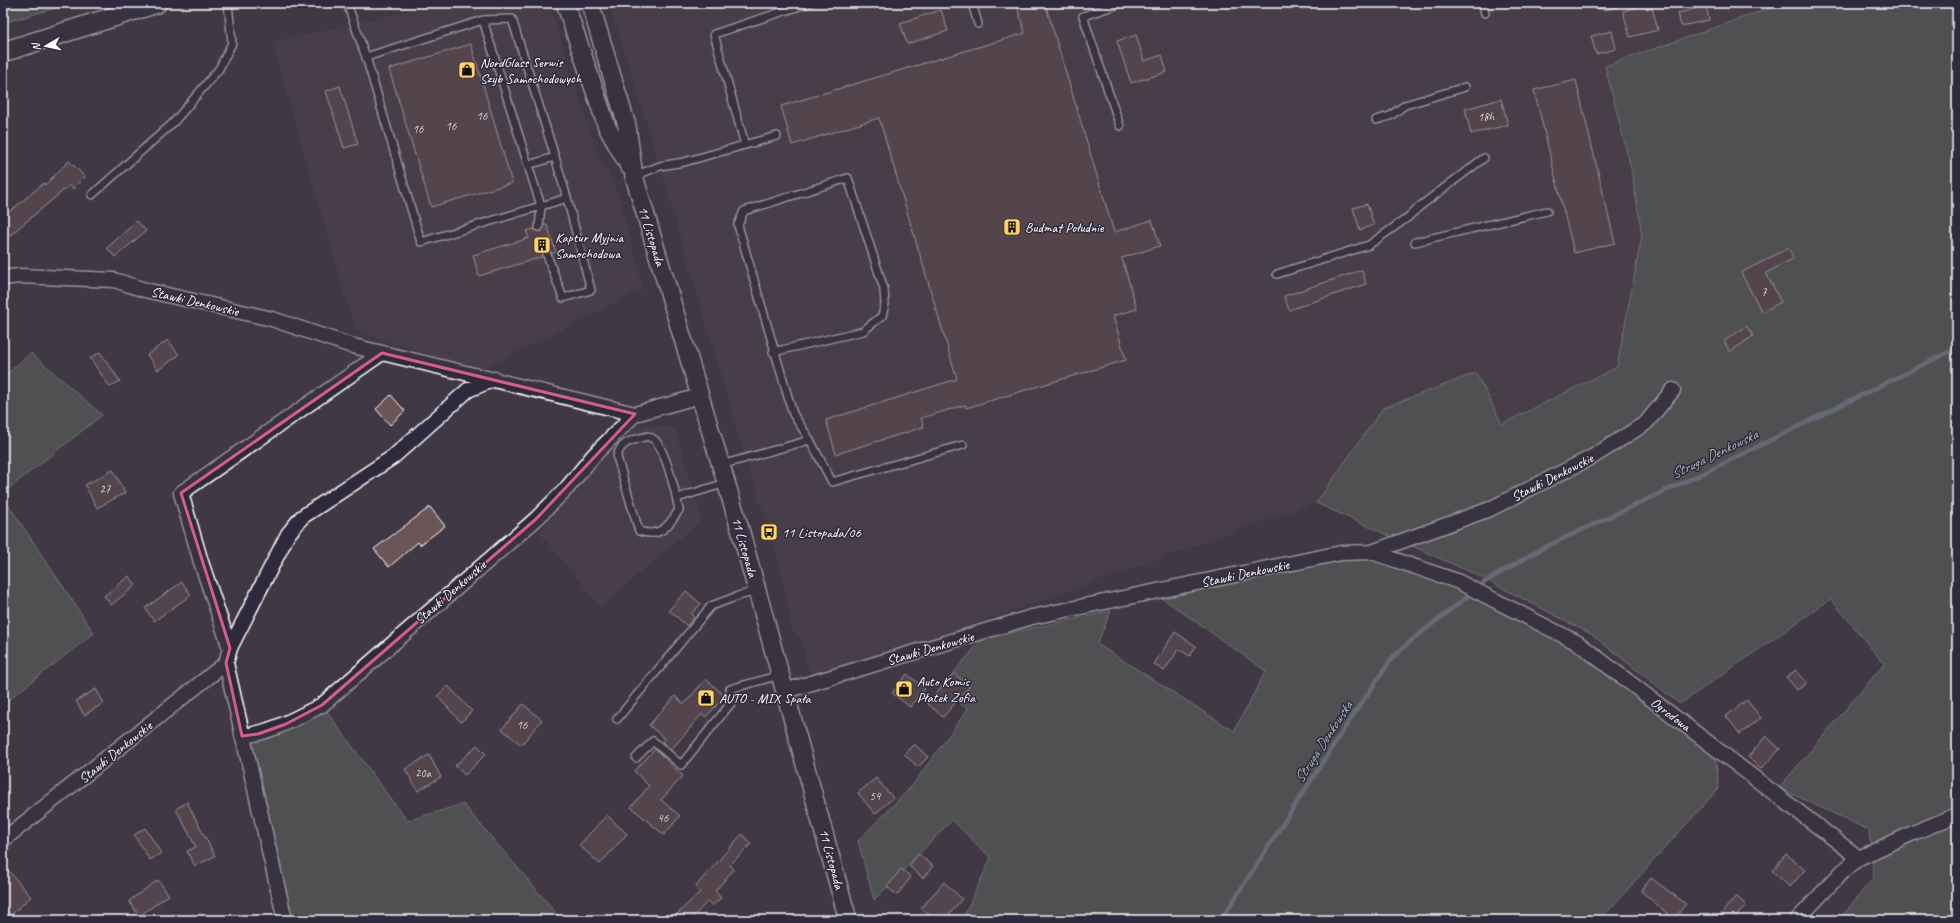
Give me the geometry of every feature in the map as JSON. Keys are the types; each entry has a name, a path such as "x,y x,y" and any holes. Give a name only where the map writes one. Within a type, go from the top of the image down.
{"main road":[{"path":"3,52 157,3"}],"street":[{"name":"11 Listopada","path":"565,3 607,127 634,176"},
{"name":"11 Listopada","path":"590,3 627,126 634,176 721,465 848,920"},
{"name":"Stawki Denkowskie","path":"3,278 19,276 114,280 146,290 272,319 349,345 635,414 700,396"},
{"path":"230,648 201,562 181,493 382,353"},
{"path":"285,920 226,663 230,648 288,534 302,517 393,457 468,390 495,379"},
{"name":"Stawki Denkowskie","path":"785,691 1032,617 1341,553 1372,552 1490,508 1594,456 1646,423 1673,390"},
{"name":"Stawki Denkowskie","path":"242,736 258,734 286,724 322,704 536,518 567,488 594,455 635,414"},
{"name":"Ogrodowa","path":"1372,552 1457,582 1578,643 1859,858"},
{"name":"Stawki Denkowskie","path":"3,840 226,663"},
{"path":"1797,920 1842,872 1859,858 1957,815"}],"lane":[{"path":"92,194 174,122 219,70 232,43 228,3"},
{"path":"346,3 366,58 421,242 567,198"},
{"path":"745,145 714,34 809,3"},
{"path":"972,3 978,24"},
{"path":"1120,126 1083,16 1122,3"},
{"path":"1482,3 1485,13"},
{"path":"1589,3 1607,5 1615,3"},
{"path":"366,58 483,20 512,19 567,198 591,290 563,298 547,255"},
{"path":"483,20 541,206 539,227"},
{"path":"1376,120 1390,116 1405,105 1465,87"},
{"path":"634,176 660,166 684,162 777,136"},
{"path":"528,166 555,157"},
{"path":"1277,274 1369,245 1407,218 1419,207 1484,158"},
{"path":"774,352 863,331 882,316 885,304 884,289 848,178 744,211 740,216 738,225 739,233 774,352 793,414 810,440 832,482 963,445"},
{"path":"1415,242 1547,211"},
{"path":"648,436 655,440 662,452 677,498 679,510 672,521 661,531 650,535 639,531 617,457 619,449 625,443 648,436"},
{"path":"721,465 810,440"},
{"path":"677,498 726,483"},
{"path":"617,719 711,606 757,591"},
{"path":"636,758 653,741 681,765 732,702 730,689 780,674"}],"highlighted area":[{"path":"382,353 635,414 536,519 322,705 286,724 258,734 242,736 226,663 230,648 181,493"}],"shaded area":[{"path":"446,3 549,3 596,150 619,195 643,289 478,371 355,331 272,42"},
{"path":"609,3 1785,3 1605,66 1631,168 1642,235 1617,367 1501,424 1476,373 1383,408 1316,503 812,682 800,638 792,630 776,549 764,512 758,501 758,489 750,475 660,166"},
{"path":"645,425 675,428 701,520 601,607 539,532 601,460 633,429"}],"green space":[{"path":"3,3 73,3 3,23"},
{"path":"1785,3 1957,3 1957,920 1839,920 1874,877 1869,830 1779,788 1884,664 1831,599 1680,704 1591,634 1477,575 1316,503 1383,408 1476,373 1502,424 1617,367 1642,235 1631,168 1605,66"},
{"path":"31,353 102,415 3,493 3,377"},
{"path":"3,497 94,633 3,704"},
{"path":"1372,552 1457,581 1578,643 1714,746 1719,788 1600,920 962,920 991,858 952,820 874,900 858,841 912,786 968,709 941,688 982,639 1111,611 1097,644 1234,731 1266,671 1155,593"},
{"path":"322,705 407,821 463,804 562,920 285,920 242,736"}],"building":[{"name":"Budmat Południe","path":"1016,3 1045,3 1114,232 1152,220 1160,246 1122,258 1137,309 1113,316 1126,360 966,408 965,405 921,418 924,427 836,454 826,420 957,379 879,118 792,145 781,106 1025,33"},
{"path":"1651,3 1658,30 1630,37 1623,11"},
{"path":"1706,6 1709,20 1681,26 1678,13"},
{"path":"941,10 948,31 907,44 900,23"},
{"path":"1612,31 1616,49 1596,54 1591,36"},
{"path":"1136,35 1144,61 1162,55 1167,72 1131,83 1117,41"},
{"path":"471,44 512,183 431,207 389,69"},
{"path":"1576,80 1615,243 1574,253 1534,90"},
{"path":"340,86 358,144 344,148 326,91"},
{"path":"1501,99 1508,125 1471,134 1465,109"},
{"path":"69,161 85,177 73,189 70,185 3,241 3,217 44,183 45,185"},
{"path":"1367,204 1374,225 1360,230 1353,208"},
{"path":"137,221 146,231 115,257 107,248"},
{"path":"544,225 547,225 556,252 552,254 550,251 546,250 543,252 542,257 479,276 473,255 529,238 526,231 534,229 541,232"},
{"path":"1788,248 1794,258 1766,273 1781,302 1762,312 1741,273"},
{"path":"1362,270 1366,284 1289,310 1284,296"},
{"path":"1747,326 1753,336 1730,352 1724,341"},
{"path":"168,340 179,355 158,370 147,355"},
{"path":"100,352 120,381 110,387 90,358"},
{"path":"391,395 405,411 390,425 376,409"},
{"path":"113,470 125,493 97,508 85,485"},
{"path":"430,507 445,526 420,545 418,542 389,567 374,549"},
{"path":"129,576 136,585 111,605 104,596"},
{"path":"182,582 191,595 154,621 145,608"},
{"path":"686,591 701,604 691,614 694,617 687,626 669,610"},
{"path":"1175,632 1196,646 1190,656 1179,649 1164,671 1154,664"},
{"path":"1796,670 1807,683 1797,690 1786,677"},
{"path":"954,673 969,687 943,717 927,703"},
{"path":"907,674 925,689 910,707 892,693"},
{"path":"706,679 725,696 706,717 702,714 671,750 662,742 665,739 649,725 675,696 684,704"},
{"path":"448,686 472,711 461,722 437,696"},
{"path":"96,689 104,703 84,715 76,701"},
{"path":"1747,700 1761,718 1740,734 1726,716"},
{"path":"523,704 542,720 521,745 502,729"},
{"path":"1766,736 1780,749 1761,769 1748,757"},
{"path":"914,744 928,757 918,767 904,754"},
{"path":"477,745 486,754 465,775 455,766"},
{"path":"655,749 683,776 661,800 680,816 664,835 631,807 649,786 634,771"},
{"path":"429,755 441,777 418,791 405,769"},
{"path":"876,778 893,798 875,814 858,793"},
{"path":"187,802 215,856 195,866 187,851 196,847 176,809"},
{"path":"607,815 627,834 600,864 579,845"},
{"path":"145,828 161,853 150,860 134,835"},
{"path":"742,834 751,844 730,865 734,869 715,891 721,898 712,906 708,901 690,920 671,920 700,892 696,886"},
{"path":"918,854 933,866 923,878 909,866"},
{"path":"1786,854 1805,870 1790,887 1772,871"},
{"path":"3,864 31,897 11,915 3,906"},
{"path":"901,869 911,877 897,895 887,887"},
{"path":"1651,878 1686,904 1674,919 1641,891"},
{"path":"158,880 169,895 139,916 129,901"},
{"path":"944,882 962,899 944,920 935,920 921,908"},
{"path":"1736,896 1746,905 1733,920 1716,920"}],"waterway":[{"name":"Struga Denkowska","path":"1483,583 1541,549 1714,468 1957,348"},
{"name":"Struga Denkowska","path":"1221,920 1346,726 1392,658 1468,596"}],"place":[{"name":"NordGlass Serwis Szyb Samochodowych","path":"467,70"},
{"name":"Budmat Południe","path":"1012,227"},
{"name":"Kaptur Myjnia Samochodowa","path":"542,245"},
{"name":"11 Listopada/06","path":"769,532"},
{"name":"Auto Komis Płatek Zofia","path":"904,689"},
{"name":"AUTO - MIX Spała","path":"706,698"}]}
